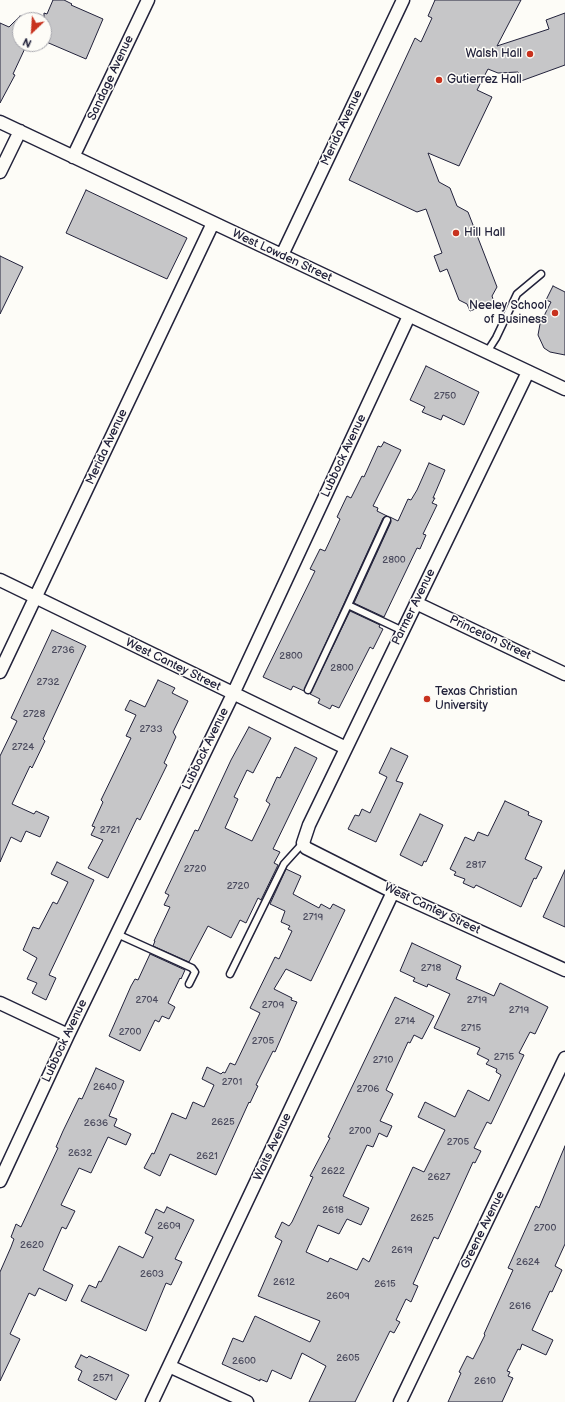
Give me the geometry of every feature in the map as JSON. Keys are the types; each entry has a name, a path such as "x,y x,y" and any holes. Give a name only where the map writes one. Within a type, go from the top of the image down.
{"street":[{"name":"Sandage Avenue","path":"74,157 148,0"},
{"name":"Merida Avenue","path":"282,255 403,0"},
{"name":"West Lowden Street","path":"0,122 565,389"},
{"path":"0,172 20,131"},
{"name":"Merida Avenue","path":"0,672 213,223"},
{"name":"Lubbock Avenue","path":"0,1181 68,1035 233,694 409,316"},
{"name":"Parmer Avenue","path":"303,843 309,826 346,748 528,372"},
{"name":"West Cantey Street","path":"0,580 346,748"},
{"name":"Princeton Street","path":"416,603 565,674"},
{"name":"West Cantey Street","path":"303,843 306,848 393,892 565,970"},
{"name":"Waits Avenue","path":"152,1402 393,892"},
{"path":"0,1003 68,1035"},
{"name":"Greene Avenue","path":"400,1402 565,1058"},
{"path":"169,1366 247,1402"}],"lane":[{"path":"487,352 496,338 517,294 541,274"},
{"path":"308,690 387,520"},
{"path":"348,605 403,631"},
{"path":"230,974 284,864 303,843"},
{"path":"117,934 192,968 195,972 189,984"}],"building":[{"path":"53,0 64,0 72,4 71,5 103,19 86,59 52,44 52,12 48,12"},
{"path":"435,0 521,0 497,46 549,29 546,20 565,13 565,65 521,81 518,72 498,73 488,69 477,90 492,97 459,166 428,153 439,182 450,188 457,206 468,212 497,287 492,296 494,302 470,311 467,304 459,300 447,269 440,272 434,256 442,253 426,209 417,212 349,180 415,38 421,42 432,18 428,16"},
{"path":"0,23 9,27 12,24 12,52 23,52 13,74 15,75 0,103"},
{"path":"86,190 187,238 167,279 66,233"},
{"path":"0,256 23,267 0,314"},
{"name":"Neeley School of Business","path":"553,286 565,292 565,355 550,352 544,348 538,335 540,324 551,302 546,300"},
{"path":"426,366 479,392 464,425 443,415 441,420 422,412 425,407 410,400"},
{"path":"384,442 401,450 373,506 378,508 377,511 387,516 383,518 304,691 293,686 291,690 263,677 315,571 310,569 320,549 325,551 340,519 337,517 347,496 351,498 362,476 364,477 378,446 381,447"},
{"path":"429,463 445,470 433,498 435,498 432,503 437,505 423,534 426,535 420,549 417,548 384,617 354,603 391,522 390,517 398,521 408,499 411,500 417,490"},
{"path":"350,611 380,625 379,627 383,629 373,649 370,647 339,708 332,705 330,709 318,703 320,699 310,694"},
{"path":"52,630 86,646 43,739 45,741 32,768 30,766 12,804 34,814 36,811 49,817 40,837 26,831 21,842 11,837 0,862 0,756 17,721 11,718"},
{"path":"158,680 175,688 172,693 188,701 173,732 176,737 164,763 167,765 140,820 137,818 108,878 88,868 103,840 91,835 95,827 92,826 103,802 101,800 131,738 126,736 136,715 125,710 130,700 145,707"},
{"path":"249,727 271,738 253,773 247,770 234,797 238,799 225,828 252,841 270,804 266,801 277,777 280,778 295,747 317,758 273,849 280,852 274,863 278,865 261,900 258,898 246,923 240,920 231,938 208,926 189,962 153,946 170,907 164,905 169,895 165,893 195,830 198,831 231,760"},
{"path":"391,748 408,756 396,781 403,783 376,842 348,829 355,815 359,816 362,809 370,813 387,777 379,773"},
{"path":"505,801 529,812 528,815 542,821 525,859 542,867 536,879 534,878 521,907 476,885 474,888 463,883 465,879 454,875 456,872 450,869 465,837 474,841 478,832 488,836"},
{"path":"420,814 443,825 426,862 424,861 422,866 400,855"},
{"path":"57,862 94,880 49,975 56,978 46,1000 32,993 37,983 27,979 37,958 23,950 33,927 39,929 53,902 57,904 68,882 51,874"},
{"path":"286,869 301,876 293,894 319,908 321,904 330,909 333,904 345,910 311,981 286,969 274,989 292,998 291,1000 297,1002 275,1052 273,1051 256,1085 258,1086 250,1103 249,1102 216,1175 170,1154 160,1176 144,1168 152,1153 154,1154 172,1113 186,1119 193,1102 204,1107 214,1085 202,1079 207,1067 221,1074 223,1072 225,1073 230,1063 235,1065 260,1013 250,1008 275,957 279,959 292,931 288,929 290,926 281,922 285,911 270,904"},
{"path":"565,870 565,927 543,917"},
{"path":"412,943 461,966 456,979 494,996 500,983 548,1007 535,1034 530,1032 519,1053 524,1055 491,1124 487,1122 474,1148 481,1151 475,1163 473,1162 438,1239 434,1237 413,1284 418,1286 411,1302 406,1299 396,1320 400,1322 394,1333 390,1331 355,1402 309,1402 326,1366 302,1353 291,1379 272,1370 267,1382 260,1379 260,1381 222,1364 233,1338 243,1342 255,1316 310,1342 320,1321 258,1296 282,1241 275,1237 282,1222 289,1226 292,1222 313,1177 310,1176 330,1138 328,1137 395,997 434,1016 422,1039 414,1035 410,1043 408,1042 386,1090 393,1094 380,1121 392,1126 387,1137 379,1133 373,1147 367,1145 343,1196 369,1208 361,1225 347,1219 339,1234 318,1225 306,1252 328,1262 330,1258 357,1270 363,1258 369,1262 413,1167 424,1172 445,1130 418,1117 425,1102 455,1117 468,1090 489,1101 501,1075 496,1072 497,1069 486,1064 489,1060 477,1054 480,1048 434,1028 450,994 428,984 427,987 413,981 415,978 400,971"},
{"path":"150,954 185,970 168,1003 175,1007 169,1019 162,1016 159,1022 155,1020 140,1051 109,1036 131,986 135,979 138,980"},
{"path":"96,1068 124,1081 109,1116 117,1119 114,1126 131,1134 126,1145 108,1137 91,1173 79,1168 61,1205 75,1211 66,1229 62,1227 43,1270 73,1285 66,1301 39,1288 35,1296 29,1293 10,1334 20,1339 0,1381 0,1272 14,1239 11,1237 16,1224 21,1227 58,1148 56,1147 63,1131 79,1098 82,1099"},
{"path":"565,1146 565,1244 555,1266 562,1270 552,1292 550,1291 532,1330 553,1340 546,1355 522,1344 507,1371 510,1372 508,1376 513,1378 502,1402 448,1402 461,1373 459,1372 467,1356 473,1359 485,1335 484,1334 513,1270 508,1268 536,1206 539,1208"},
{"path":"167,1207 194,1220 175,1259 182,1262 171,1285 166,1283 146,1331 81,1301 89,1285 96,1288 99,1281 101,1282 119,1246 143,1258 153,1237 145,1233 156,1209 164,1213"},
{"path":"81,1355 87,1358 89,1356 129,1375 116,1400 78,1380 82,1371 75,1367"}],"place":[{"name":"Walsh Hall","path":"530,54"},
{"name":"Gutierrez Hall","path":"439,80"},
{"name":"Hill Hall","path":"456,233"},
{"name":"Neeley School of Business","path":"555,313"},
{"name":"Texas Christian University","path":"427,699"}]}
